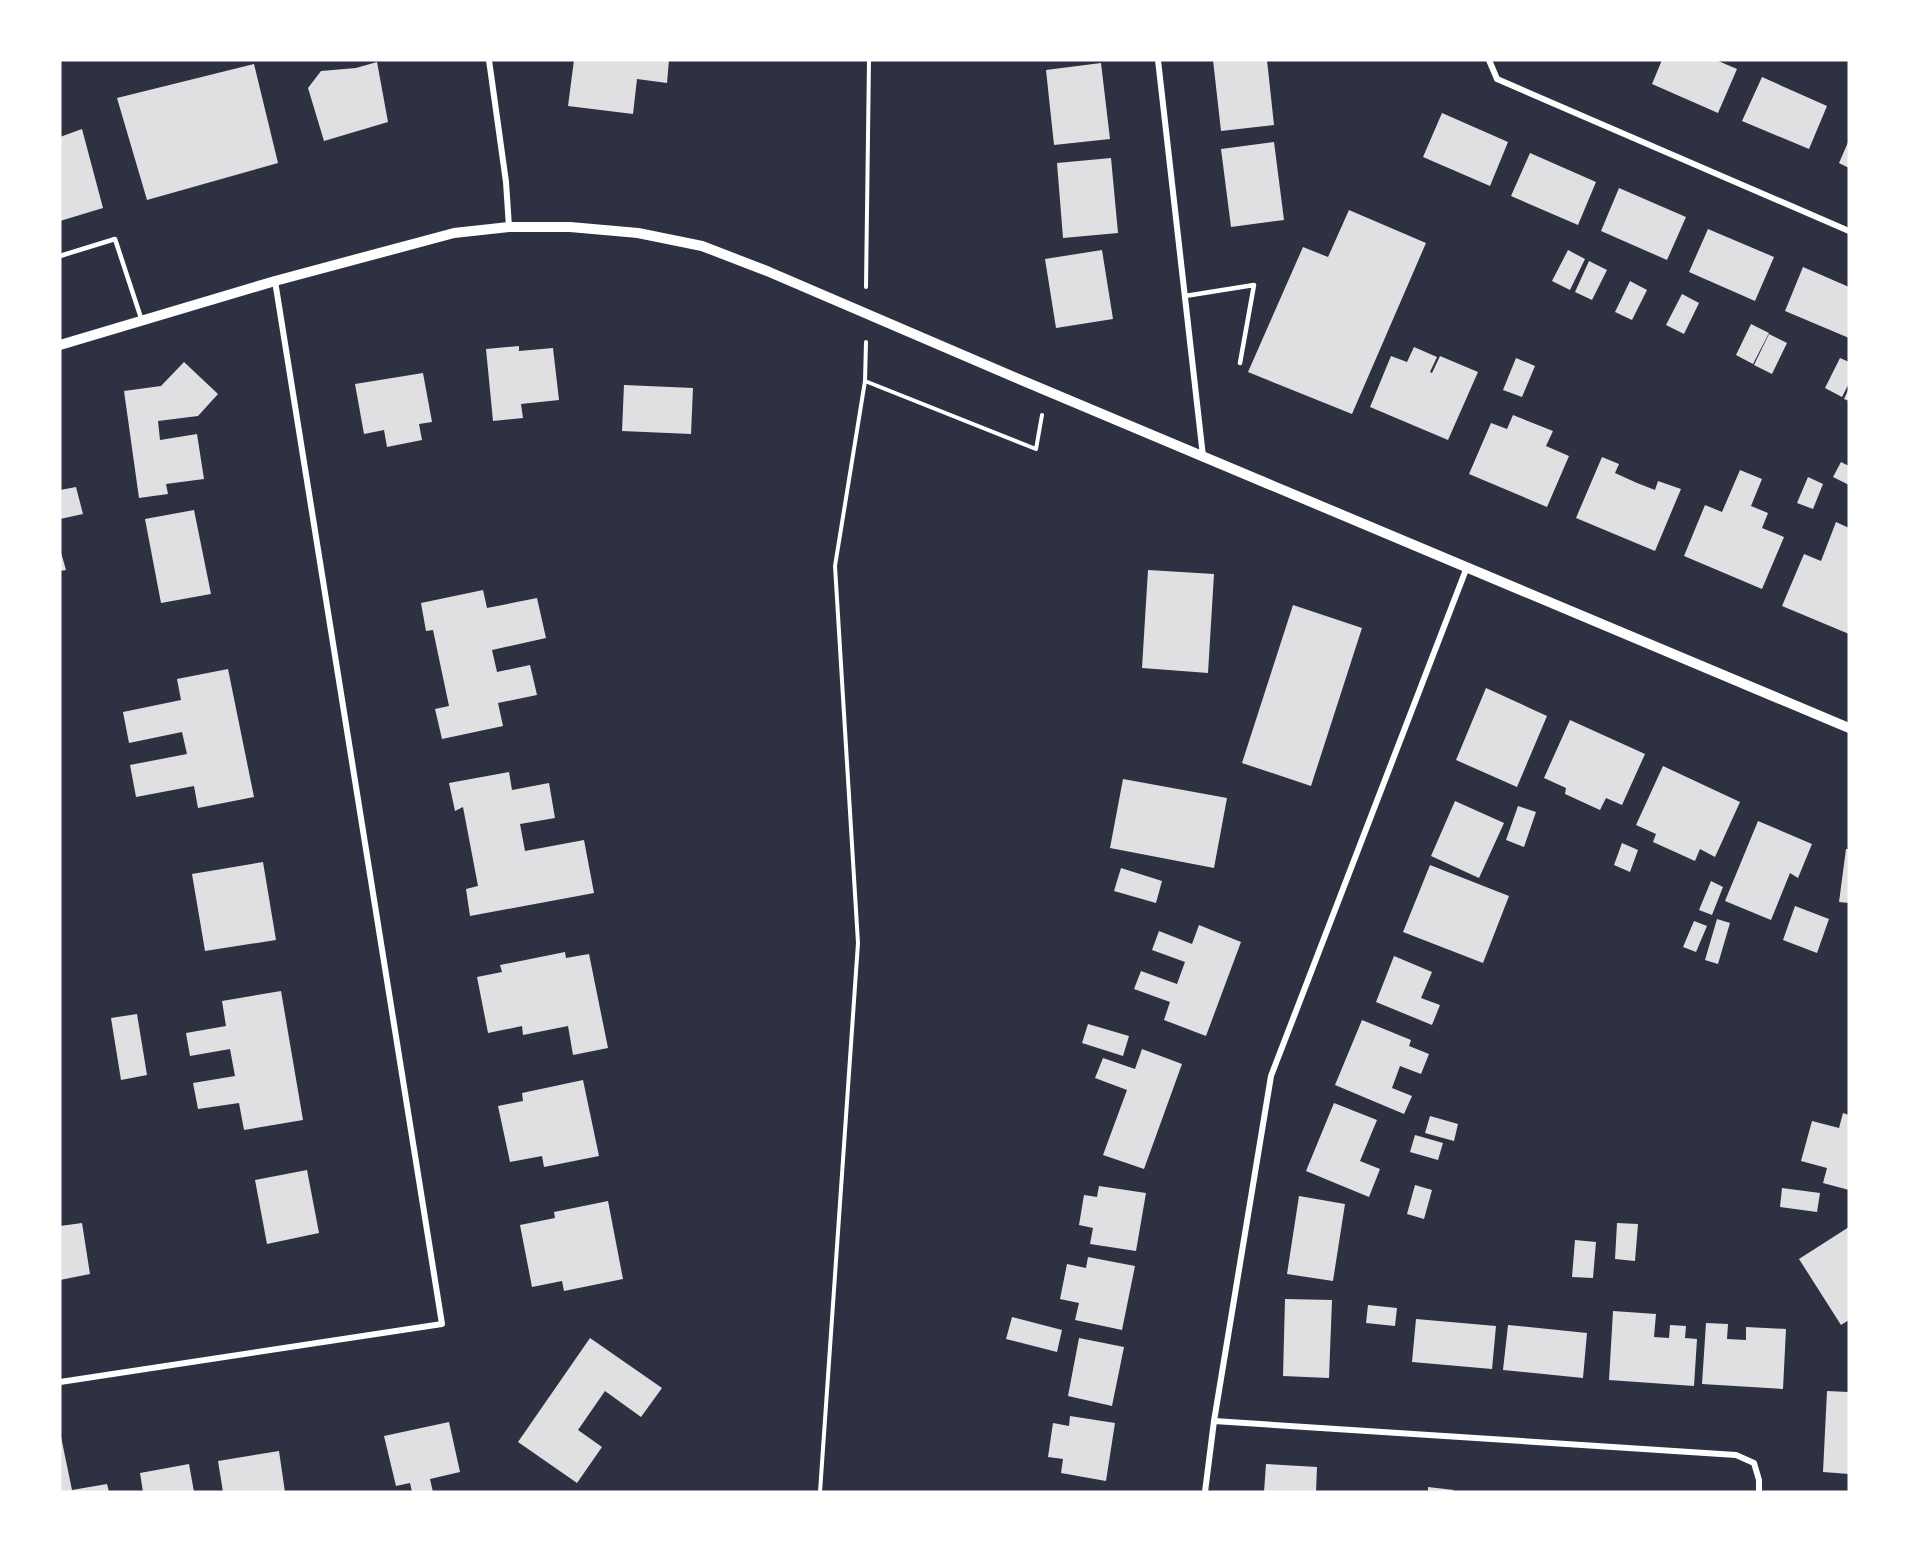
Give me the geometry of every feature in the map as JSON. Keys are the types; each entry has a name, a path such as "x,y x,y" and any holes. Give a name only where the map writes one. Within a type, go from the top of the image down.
{"street":[{"path":"489,60 506,182 509,227"},
{"path":"1158,60 1203,457"},
{"path":"1489,60 1497,79 1849,231"},
{"path":"60,345 275,281 454,233 509,227 570,227 638,233 702,246 767,271 1849,728"},
{"path":"60,1382 442,1324 275,281"},
{"path":"1205,1492 1214,1421 1271,1076 1467,567"},
{"path":"1214,1421 1736,1455 1754,1463 1759,1480 1759,1492"}],"lane":[{"path":"60,256 115,239 142,321"},
{"path":"1185,296 1254,285 1240,363"}],"path":[{"path":"866,298 869,60"},
{"path":"820,1492 858,944 835,566 865,381 866,334"},
{"path":"865,381 1036,448"}],"building":[{"path":"574,60 669,60 667,83 637,79 633,114 568,106"},
{"path":"1213,60 1267,60 1274,125 1221,131"},
{"path":"1662,60 1716,60 1737,69 1718,113 1652,84"},
{"path":"377,62 388,122 324,141 308,88 321,71 356,68"},
{"path":"1101,63 1110,139 1054,145 1046,70"},
{"path":"254,64 278,163 147,200 117,98"},
{"path":"1762,77 1827,106 1809,149 1742,121"},
{"path":"1442,113 1508,142 1490,186 1423,157"},
{"path":"82,129 103,208 60,221 60,137"},
{"path":"1849,140 1849,168 1839,163"},
{"path":"1274,142 1284,220 1231,227 1221,149"},
{"path":"1530,153 1596,182 1578,225 1511,196"},
{"path":"1111,158 1118,233 1063,238 1057,163"},
{"path":"1619,188 1686,217 1667,260 1601,231"},
{"path":"1349,210 1426,243 1352,414 1248,372 1303,247 1328,257"},
{"path":"1708,229 1774,257 1755,301 1689,272"},
{"path":"1102,250 1113,319 1056,328 1045,259"},
{"path":"1568,250 1585,259 1570,290 1552,281"},
{"path":"1589,261 1607,270 1592,300 1575,292"},
{"path":"1803,267 1849,287 1849,338 1785,311"},
{"path":"1630,281 1647,290 1632,320 1615,312"},
{"path":"1682,294 1699,303 1684,334 1666,325"},
{"path":"1751,324 1769,333 1753,364 1736,355"},
{"path":"1769,334 1787,343 1772,374 1754,365"},
{"path":"519,346 519,351 553,348 559,400 521,404 523,418 493,421 486,349"},
{"path":"1414,347 1437,357 1430,372 1432,373 1440,356 1478,372 1448,440 1370,407 1391,356 1407,362"},
{"path":"1516,358 1535,366 1522,397 1503,390"},
{"path":"1840,358 1849,362 1849,383 1842,397 1825,388"},
{"path":"184,362 218,394 198,416 158,421 160,440 197,434 204,479 166,484 168,494 139,498 124,391 161,386"},
{"path":"423,373 432,422 419,424 422,440 387,447 384,430 364,434 355,384"},
{"path":"624,385 693,388 691,434 622,431"},
{"path":"1849,388 1849,401 1844,399"},
{"path":"1513,415 1553,431 1546,446 1569,456 1547,507 1469,474 1491,423 1507,429"},
{"path":"1602,457 1619,464 1615,473 1637,483 1655,490 1658,481 1681,489 1655,551 1576,518"},
{"path":"1841,462 1849,466 1849,485 1833,477"},
{"path":"1740,470 1762,479 1751,506 1768,513 1762,528 1784,537 1762,589 1684,556 1705,505 1722,512"},
{"path":"1808,477 1823,484 1813,509 1797,503"},
{"path":"76,487 83,514 60,519 60,490"},
{"path":"194,510 211,594 161,603 145,519"},
{"path":"1836,522 1849,528 1849,634 1782,606 1804,554 1821,561"},
{"path":"60,549 66,570 60,571"},
{"path":"1148,570 1214,574 1208,673 1142,668"},
{"path":"483,590 487,608 537,598 546,638 492,650 497,672 530,665 537,695 498,703 503,726 442,739 435,709 449,706 433,630 426,631 421,603"},
{"path":"1293,605 1362,628 1311,786 1242,763"},
{"path":"228,669 254,797 198,808 194,786 136,797 130,765 187,754 182,732 129,743 123,712 181,700 177,679"},
{"path":"1486,688 1547,716 1517,787 1456,760"},
{"path":"1570,720 1645,754 1622,805 1606,798 1600,810 1565,794 1566,788 1544,778"},
{"path":"1663,766 1740,802 1715,857 1700,849 1695,861 1653,842 1656,834 1636,825"},
{"path":"509,772 512,790 549,783 555,818 520,824 525,851 584,840 594,893 470,916 466,889 478,886 463,807 455,811 449,783"},
{"path":"1123,779 1227,798 1214,868 1110,848"},
{"path":"1455,801 1504,823 1479,878 1431,856"},
{"path":"1518,806 1536,812 1524,847 1506,840"},
{"path":"1758,821 1812,844 1798,878 1790,873 1771,920 1725,901"},
{"path":"1622,843 1638,850 1630,872 1614,865"},
{"path":"1846,849 1849,849 1849,903 1839,902"},
{"path":"263,862 276,940 205,951 192,874"},
{"path":"1430,865 1509,896 1483,963 1403,932"},
{"path":"1121,868 1162,881 1156,903 1114,891"},
{"path":"1711,881 1723,887 1712,915 1699,910"},
{"path":"1795,906 1829,919 1817,953 1783,940"},
{"path":"1717,919 1730,923 1718,964 1705,960"},
{"path":"1694,921 1707,926 1696,952 1683,947"},
{"path":"1199,925 1241,942 1206,1036 1164,1020 1170,1002 1134,989 1141,971 1177,984 1185,962 1152,950 1159,931 1192,944"},
{"path":"565,952 566,958 589,954 608,1048 573,1055 568,1026 523,1035 522,1026 488,1033 477,977 502,972 500,965"},
{"path":"1394,956 1432,972 1421,998 1440,1005 1432,1025 1376,1002"},
{"path":"281,991 303,1120 244,1130 239,1103 198,1109 193,1083 235,1076 230,1049 190,1056 186,1033 226,1026 222,1001"},
{"path":"137,1014 147,1075 121,1080 111,1018"},
{"path":"1362,1020 1411,1040 1409,1046 1429,1054 1421,1074 1400,1066 1392,1088 1412,1096 1404,1114 1335,1085"},
{"path":"1088,1024 1129,1036 1123,1056 1082,1043"},
{"path":"1142,1049 1182,1064 1144,1169 1103,1155 1127,1090 1095,1078 1103,1058 1135,1069"},
{"path":"583,1080 599,1156 544,1167 542,1156 510,1162 498,1106 523,1101 522,1093"},
{"path":"1334,1103 1377,1120 1360,1161 1380,1169 1369,1197 1306,1171"},
{"path":"1843,1113 1849,1115 1849,1190 1823,1183 1827,1168 1801,1161 1812,1121 1839,1128"},
{"path":"1430,1116 1458,1124 1454,1141 1425,1133"},
{"path":"1415,1135 1443,1143 1438,1160 1410,1152"},
{"path":"307,1170 319,1233 267,1244 255,1180"},
{"path":"1415,1185 1432,1190 1424,1219 1407,1214"},
{"path":"1099,1186 1146,1193 1136,1251 1090,1244 1093,1228 1079,1225 1084,1195 1097,1197"},
{"path":"1782,1188 1820,1193 1817,1212 1780,1207"},
{"path":"1299,1196 1345,1204 1333,1281 1287,1274"},
{"path":"608,1201 623,1279 564,1291 562,1281 532,1287 520,1225 555,1218 554,1212"},
{"path":"82,1223 90,1274 60,1280 60,1226"},
{"path":"1617,1223 1638,1224 1635,1261 1615,1259"},
{"path":"1849,1227 1849,1320 1841,1325 1799,1259"},
{"path":"1575,1240 1596,1242 1593,1278 1572,1277"},
{"path":"1088,1257 1135,1266 1122,1330 1075,1320 1079,1303 1060,1299 1067,1264 1086,1268"},
{"path":"1285,1299 1332,1300 1329,1378 1283,1376"},
{"path":"1368,1305 1397,1308 1395,1326 1366,1323"},
{"path":"1613,1311 1656,1314 1654,1337 1669,1338 1670,1325 1686,1326 1685,1338 1697,1339 1694,1386 1609,1380"},
{"path":"1012,1317 1062,1330 1057,1352 1006,1339"},
{"path":"1416,1319 1496,1326 1492,1369 1412,1362"},
{"path":"1706,1323 1728,1324 1727,1339 1746,1340 1746,1327 1786,1329 1783,1389 1702,1384"},
{"path":"1508,1325 1587,1333 1583,1378 1503,1370"},
{"path":"590,1338 662,1388 641,1417 605,1391 578,1430 602,1447 577,1483 518,1442"},
{"path":"1079,1338 1124,1347 1112,1406 1068,1396"},
{"path":"1827,1391 1849,1392 1849,1474 1823,1472"},
{"path":"1070,1416 1115,1423 1106,1481 1061,1473 1063,1459 1048,1457 1053,1423 1069,1426"},
{"path":"449,1422 460,1472 430,1479 433,1492 412,1492 410,1483 396,1486 384,1436"},
{"path":"60,1432 72,1490 107,1484 109,1492 60,1492"},
{"path":"279,1451 285,1492 223,1492 218,1461"},
{"path":"189,1464 194,1492 143,1492 140,1473"},
{"path":"1266,1464 1317,1467 1316,1492 1264,1492"},
{"path":"1428,1487 1454,1490 1453,1492 1428,1492"}]}
